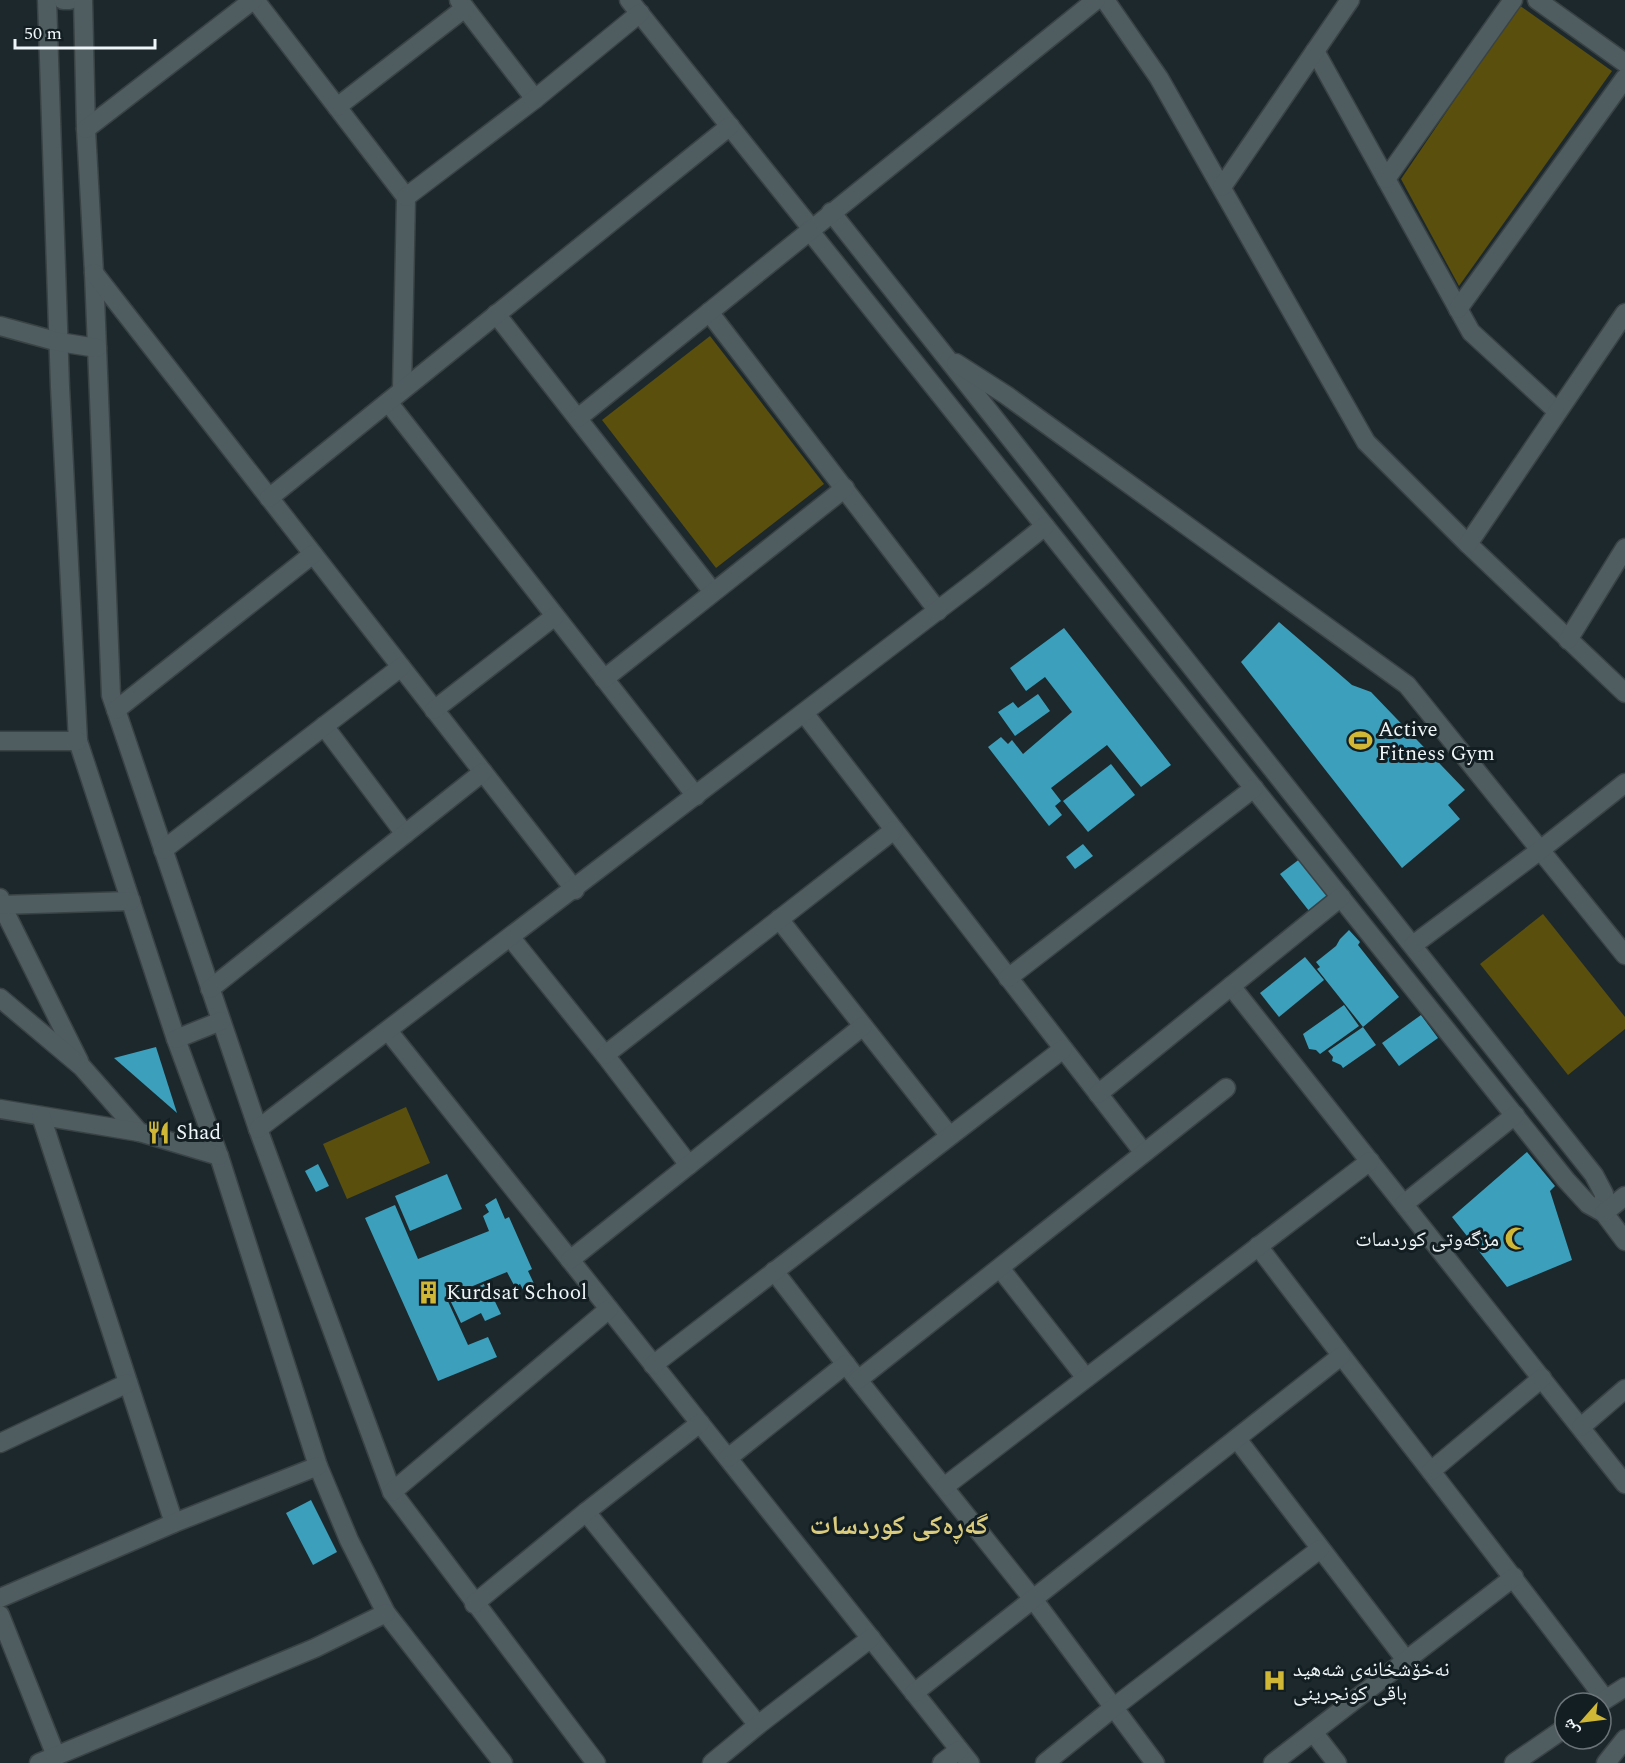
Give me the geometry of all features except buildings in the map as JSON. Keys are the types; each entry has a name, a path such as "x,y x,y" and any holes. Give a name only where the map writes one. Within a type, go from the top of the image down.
{"street":[{"path":"47,0 59,342 78,741 176,1039 219,1156 318,1466 349,1540 387,1613 503,1763"},
{"path":"63,0 70,0"},
{"path":"83,0 86,129 111,695 258,1130 392,1492 474,1604 596,1763"},
{"path":"86,129 254,0 406,197 395,396 555,616 696,796"},
{"path":"578,418 1096,0"},
{"path":"1105,0 1159,78 1366,442 1468,544 1625,693"},
{"path":"1222,187 1350,0"},
{"path":"1386,179 1513,0"},
{"path":"1537,0 1625,63"},
{"path":"336,107 462,4 535,99"},
{"path":"406,197 535,99 635,7 1045,526 1579,1195 1605,1213 1625,1241"},
{"path":"1315,51 1470,332 1557,411"},
{"path":"1458,309 1625,78"},
{"path":"268,498 730,126"},
{"path":"831,213 1594,1174 1604,1194 1605,1213"},
{"path":"94,273 575,890"},
{"path":"709,312 938,611"},
{"path":"1468,544 1625,313"},
{"path":"496,314 713,592"},
{"path":"0,326 59,342 97,348"},
{"path":"944,355 1006,395 1407,685 1625,955"},
{"path":"604,679 844,488"},
{"path":"258,1130 575,890 1045,526"},
{"path":"1568,640 1625,548"},
{"path":"116,710 313,554"},
{"path":"434,710 555,616"},
{"path":"164,850 400,666"},
{"path":"804,713 1144,1153"},
{"path":"324,726 405,834"},
{"path":"0,741 78,741"},
{"path":"210,989 483,772"},
{"path":"1413,945 1539,851 1625,783"},
{"path":"1008,978 1254,788"},
{"path":"605,1055 894,830"},
{"path":"1098,1094 1341,897"},
{"path":"82,1067 0,902 131,901"},
{"path":"779,919 950,1136"},
{"path":"511,938 689,1165"},
{"path":"1231,986 1625,1485"},
{"path":"0,998 82,1067 139,1132"},
{"path":"176,1039 221,1021"},
{"path":"570,1260 863,1026"},
{"path":"388,1032 964,1756 942,1763"},
{"path":"653,1365 1063,1048"},
{"path":"858,1380 1226,1088"},
{"path":"0,1109 139,1132 219,1156"},
{"path":"1404,1204 1515,1115"},
{"path":"41,1116 174,1523"},
{"path":"944,1487 1370,1161"},
{"path":"1605,1213 1625,1196"},
{"path":"1258,1246 1514,1577 1596,1691"},
{"path":"1000,1268 1086,1378"},
{"path":"774,1271 1033,1599 1155,1763"},
{"path":"392,1492 609,1309"},
{"path":"914,1693 1341,1356"},
{"path":"728,1458 846,1364"},
{"path":"1431,1471 1542,1378"},
{"path":"0,1443 128,1383"},
{"path":"1581,1427 1625,1389"},
{"path":"474,1604 700,1423"},
{"path":"1237,1439 1406,1660"},
{"path":"0,1598 174,1523 318,1466"},
{"path":"586,1512 758,1725"},
{"path":"1045,1763 1113,1708 1320,1550"},
{"path":"1273,1763 1514,1577"},
{"path":"39,1763 315,1648 387,1613"},
{"path":"0,1615 56,1756"},
{"path":"712,1763 870,1638"},
{"path":"1313,1732 1337,1763"},
{"path":"1514,1763 1553,1736"},
{"path":"1606,1763 1625,1739"}],"shaded area":[{"path":"1519,5 1612,71 1459,286 1401,179"},
{"path":"710,336 824,484 716,568 602,420"},
{"path":"1543,914 1625,1017 1625,1029 1568,1075 1480,964"},
{"path":"406,1107 430,1163 347,1199 323,1144"}],"place":[{"name":"Active Fitness Gym","path":"1360,741"},
{"name":"Shad","path":"158,1132"},
{"name":"مزگەوتی كوردسات","path":"1517,1239"},
{"name":"Kurdsat School","path":"428,1292"},
{"name":"نەخۆشخانەی شەهید باقی کونجرینی","path":"1275,1681"}],"district":[{"name":"گەڕەکی کوردسات","path":"899,1525"}]}
